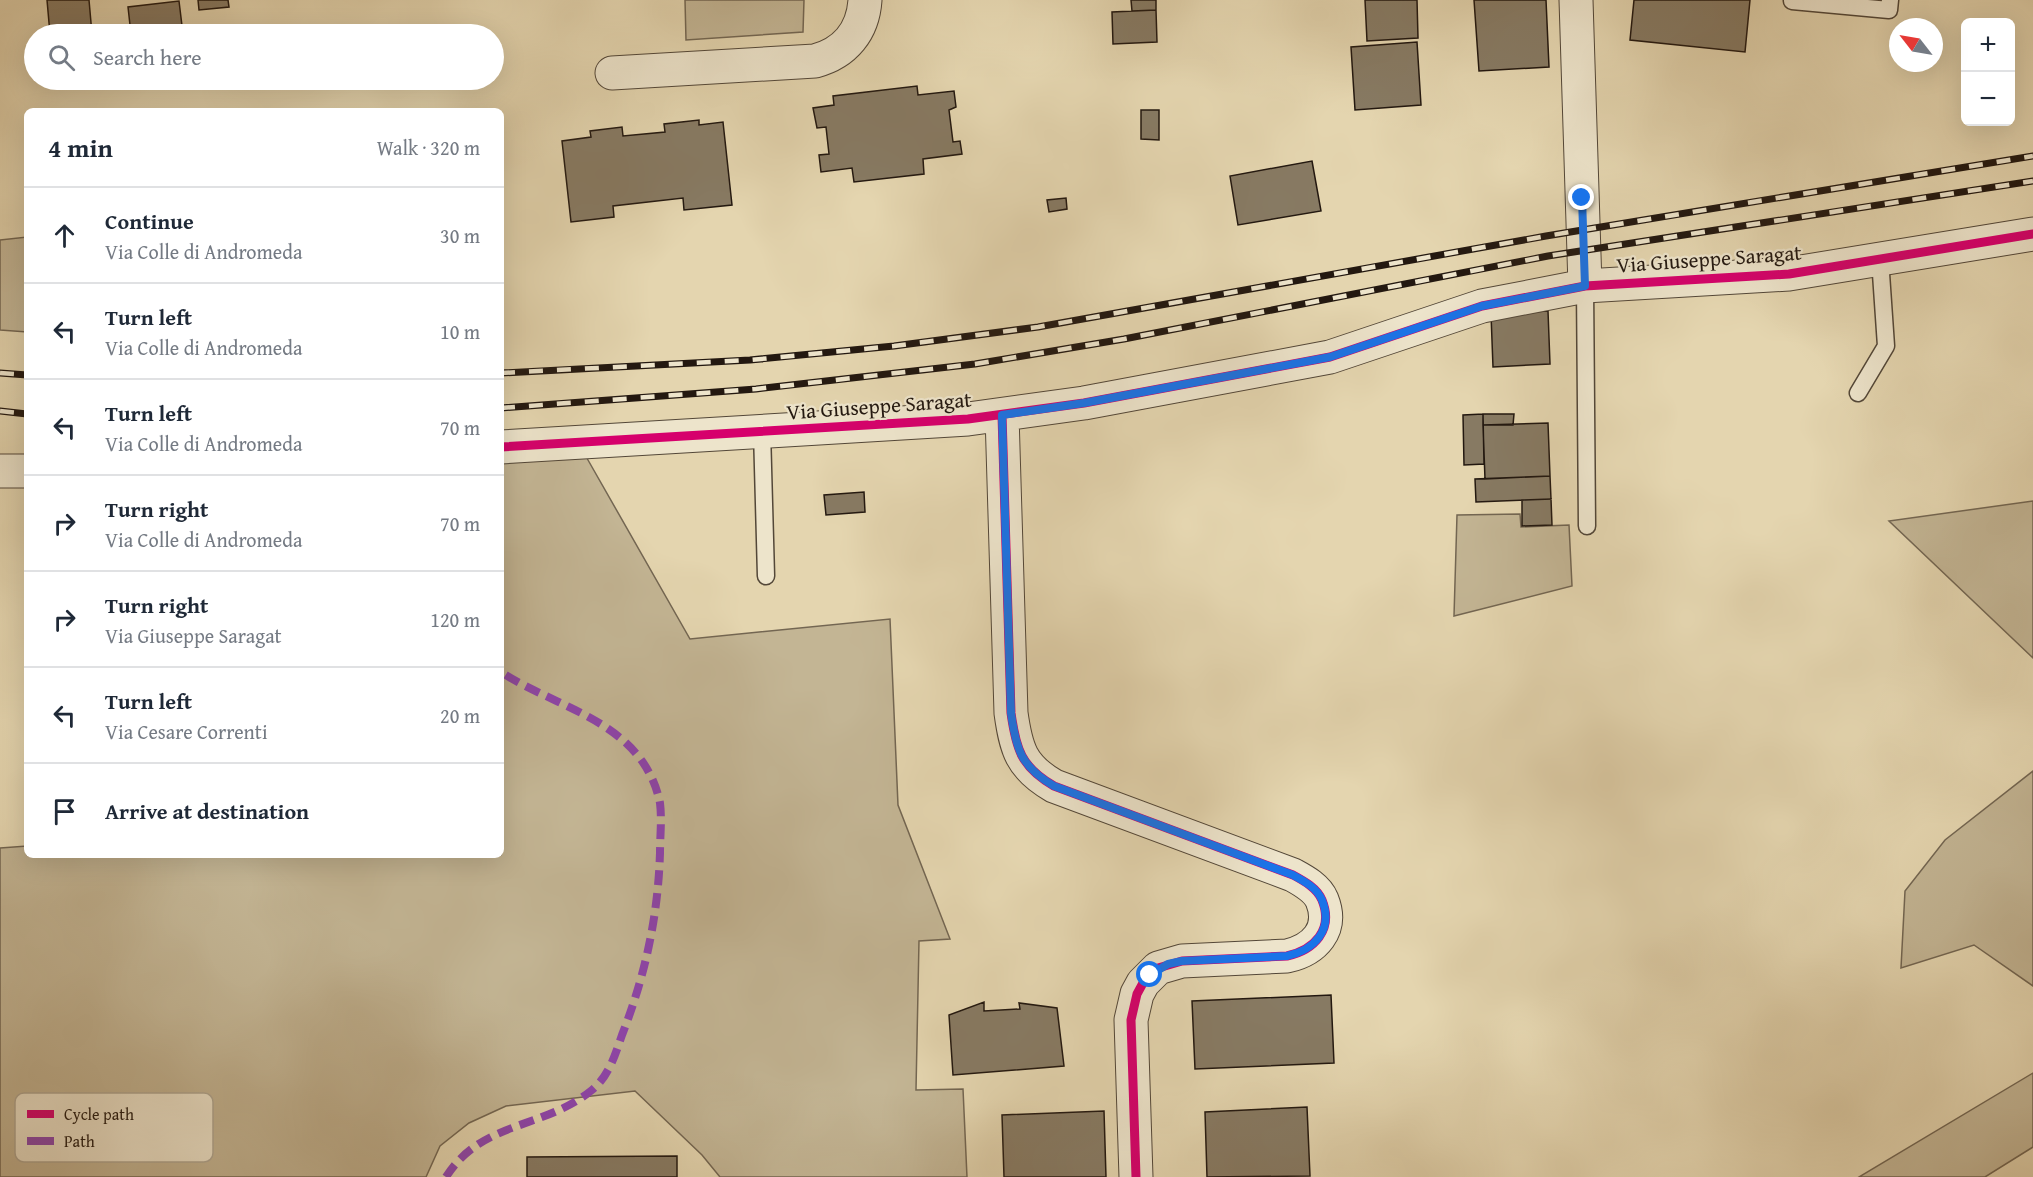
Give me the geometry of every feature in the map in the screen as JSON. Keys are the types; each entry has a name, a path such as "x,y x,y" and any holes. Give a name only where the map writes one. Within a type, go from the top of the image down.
{"street":[{"path":"612,73 815,61 846,46 862,21 865,0"},
{"path":"1576,0 1585,286"},
{"name":"Via Giuseppe Saragat","path":"504,447 1002,415 1330,357 1482,306 1585,286 1789,274 2033,234"},
{"path":"1002,415 1011,713 1016,744 1025,764 1054,786 1293,875 1315,890 1322,900 1324,926 1320,938 1301,953 1287,956 1182,961 1158,968 1143,984 1133,1007 1131,1020 1136,1177"},
{"path":"0,471 24,471"}],"lane":[{"path":"1792,1 1889,10 1890,0"},
{"path":"1858,393 1886,346 1880,259"},
{"path":"1585,286 1587,526"},
{"path":"762,431 766,576"}],"shaded area":[{"path":"685,0 804,0 803,32 686,40"},
{"path":"24,237 24,332 0,330 0,240"},
{"path":"584,453 690,639 890,619 898,805 950,939 919,941 916,1090 963,1089 967,1177 720,1177 702,1155 635,1091 506,1106 469,1123 440,1146 426,1177 0,1177 0,848 24,846 24,858 504,858 504,461"},
{"path":"2033,501 2033,658 1889,521"},
{"path":"1520,514 1521,527 1569,525 1572,586 1454,616 1457,515"},
{"path":"2033,771 2033,986 1974,945 1901,968 1905,891 1945,840"},
{"path":"2033,1073 2033,1147 1985,1177 1859,1177"}],"building":[{"path":"47,0 89,0 91,24 49,24"},
{"path":"198,0 228,0 229,7 199,10"},
{"path":"1131,0 1156,0 1156,10 1132,11"},
{"path":"1365,0 1417,0 1418,38 1367,41"},
{"path":"1474,0 1546,0 1549,67 1479,71"},
{"path":"1634,0 1750,0 1745,52 1630,40"},
{"path":"179,1 182,24 130,24 128,7"},
{"path":"1156,10 1157,42 1113,44 1112,12"},
{"path":"1417,42 1421,105 1355,110 1351,47"},
{"path":"917,86 918,95 954,91 956,107 949,110 953,142 960,141 962,154 923,159 924,174 854,182 852,168 821,172 819,155 829,154 826,127 817,128 813,108 834,105 833,96"},
{"path":"1141,110 1159,110 1159,140 1141,139"},
{"path":"699,120 699,125 723,122 732,205 684,210 683,198 613,206 614,217 571,222 562,141 591,137 590,131 622,127 623,136 665,132 664,124"},
{"path":"1312,161 1321,211 1238,225 1230,176"},
{"path":"1066,198 1067,209 1049,212 1047,200"},
{"path":"1548,311 1550,364 1493,367 1491,314"},
{"path":"1483,414 1484,464 1464,465 1463,415"},
{"path":"1483,414 1514,414 1513,425 1483,425"},
{"path":"1548,423 1550,476 1485,479 1483,425"},
{"path":"1550,476 1551,499 1476,502 1475,479"},
{"path":"864,492 865,512 826,515 824,495"},
{"path":"1551,499 1552,525 1522,526 1522,500"},
{"path":"1331,995 1334,1063 1195,1069 1192,1001"},
{"path":"984,1002 984,1011 1020,1009 1019,1003 1057,1008 1064,1066 953,1075 949,1015"},
{"path":"1307,1107 1310,1176 1207,1177 1205,1112"},
{"path":"1104,1111 1106,1177 1004,1177 1002,1115"},
{"path":"677,1156 677,1177 527,1177 527,1157"}],"railway":[{"path":"504,373 750,360 894,346 1038,327 1546,236 2033,156"},
{"path":"504,408 756,389 975,364 1124,339 1548,256 2033,181"},
{"path":"0,373 24,375"},
{"path":"0,411 24,414"}],"marked path":[{"path":"446,1177 477,1145 495,1135 573,1103 592,1090 603,1078 614,1058 644,968 659,877 660,803 653,781 642,761 613,732 576,710 504,674"}],"cycle path":[{"path":"504,447 968,419 1084,403 1330,357 1482,306 1585,286 1789,274 2033,234"},
{"path":"1002,415 1011,713 1018,747 1027,764 1054,786 1293,875 1314,888 1322,900 1325,911 1325,921 1319,937 1313,944 1297,953 1287,956 1182,961 1158,968 1143,983 1137,994 1131,1020 1136,1177"}],"route":[{"path":"1150,975 1158,968 1182,961 1287,956 1301,953 1320,938 1324,926 1322,900 1315,890 1293,875 1054,786 1043,780 1025,764 1016,744 1011,713 1002,415 1084,403 1330,357 1482,306 1585,286 1582,198"}]}
